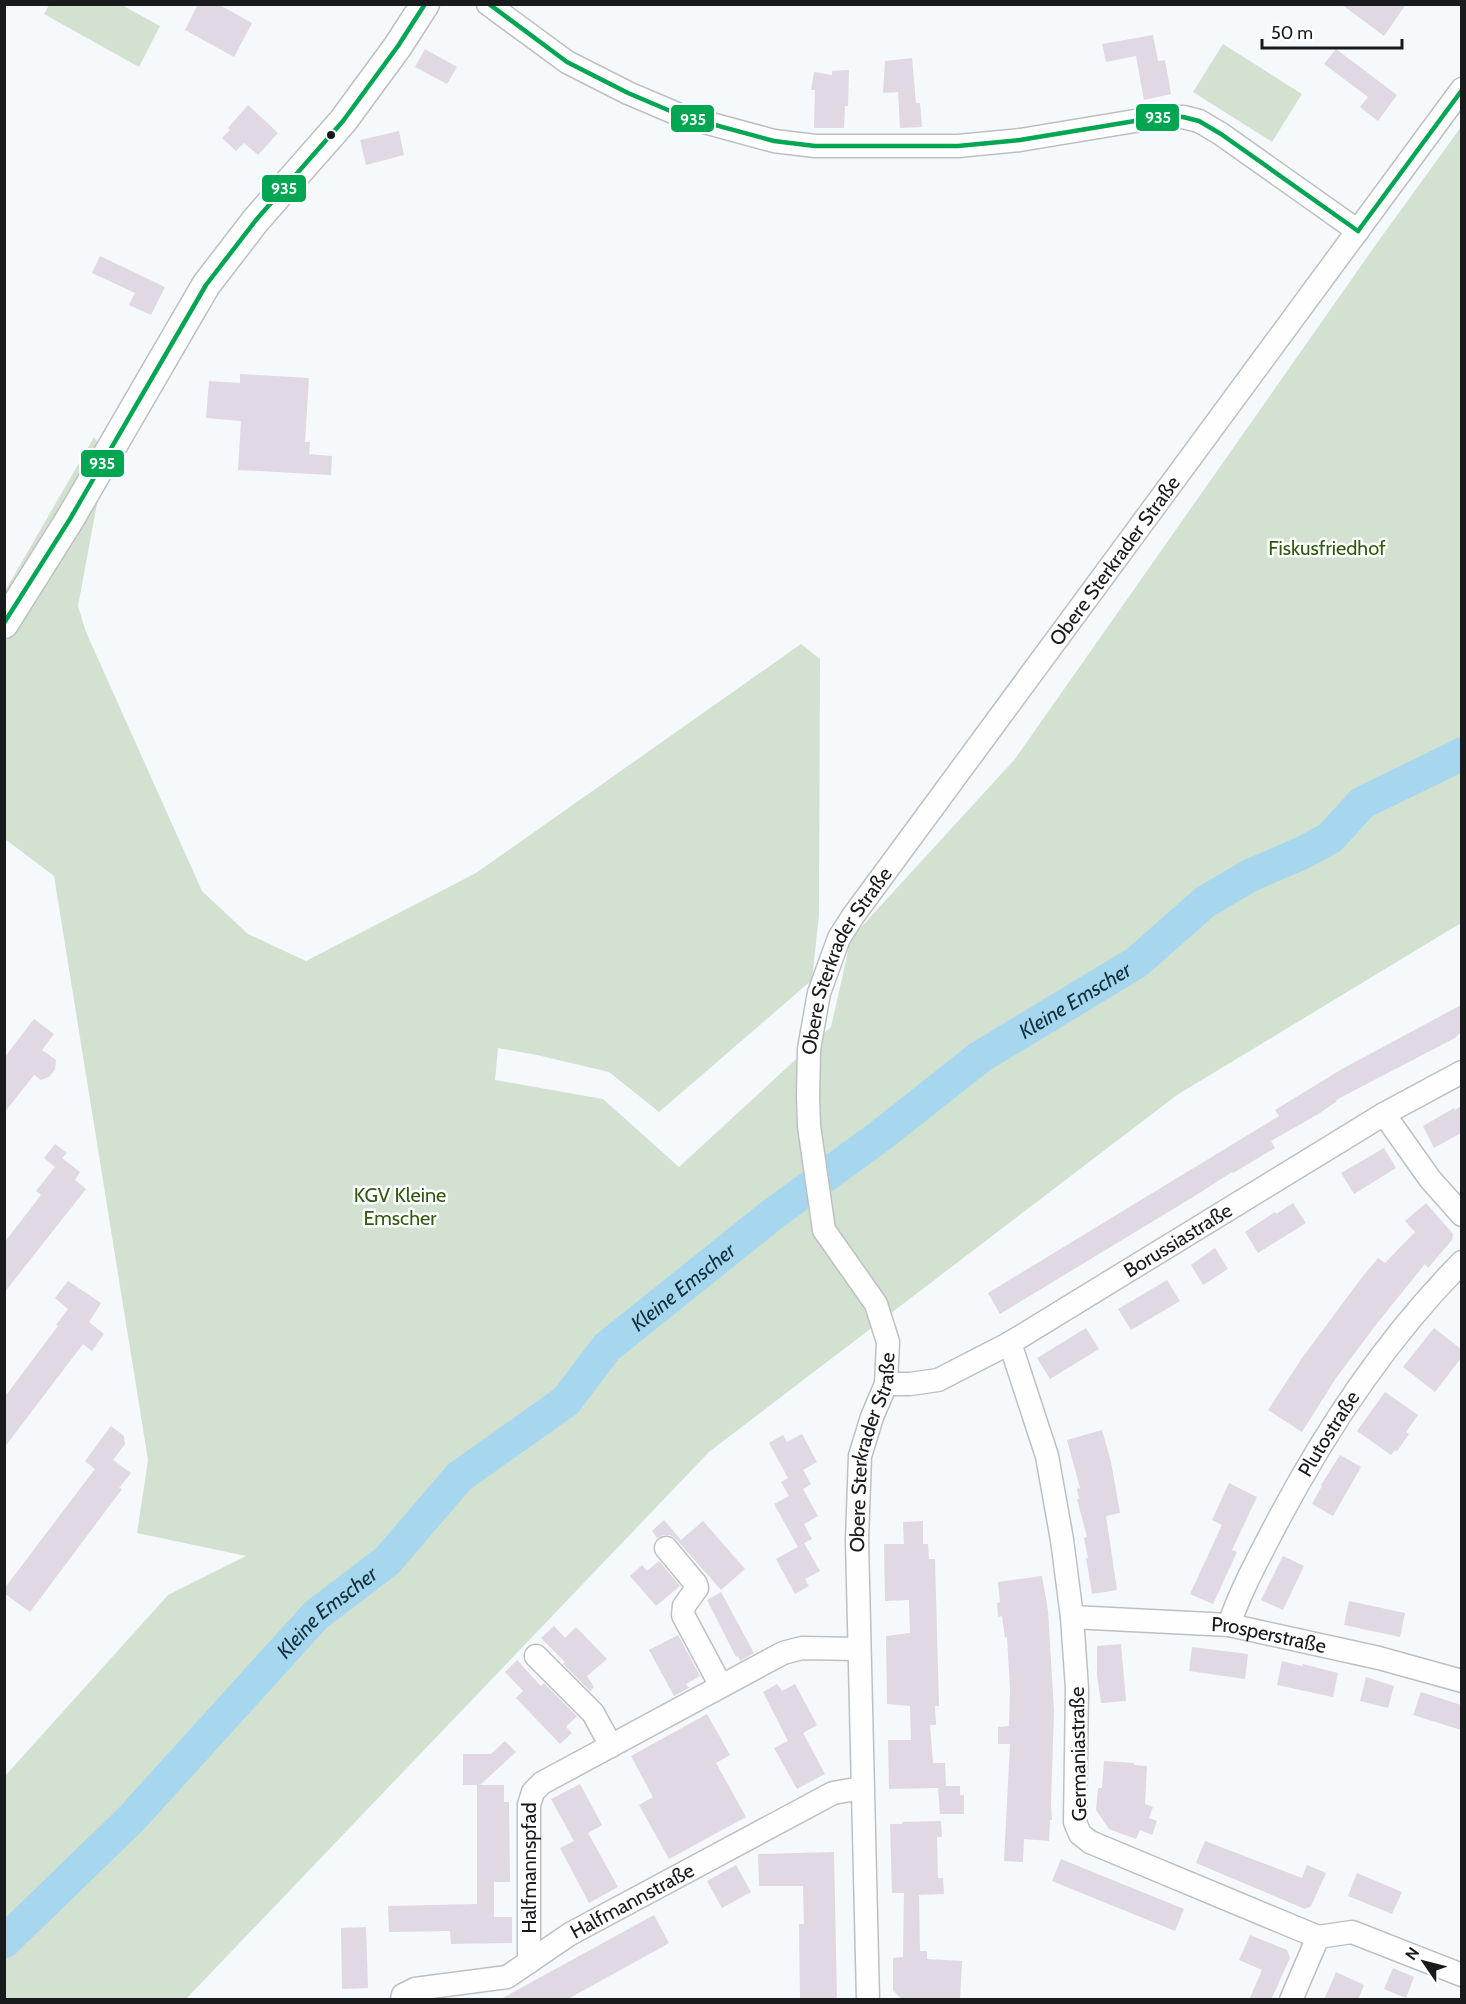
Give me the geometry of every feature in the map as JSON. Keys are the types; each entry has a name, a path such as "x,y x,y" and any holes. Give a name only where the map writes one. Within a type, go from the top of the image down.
{"main road":[{"path":"4,624 70,519 206,285 256,220 343,121 398,46 425,4"}],"street":[{"path":"488,4 567,62 628,93 682,116 774,141 815,146 958,146 1020,140 1159,117 1184,117 1199,121 1221,134 1358,231"},
{"name":"Obere Sterkrader Straße","path":"868,2000 857,1540 860,1456 872,1417 886,1384 888,1342 876,1304 825,1230 809,1126 808,1097 809,1049 819,993 839,938 853,916 1461,89"},
{"name":"Borussiastraße","path":"886,1384 910,1384 938,1380 1010,1343 1384,1114 1461,1072"},
{"path":"1384,1114 1430,1179 1461,1215"},
{"name":"Plutostraße","path":"1229,1626 1256,1563 1290,1497 1329,1432 1376,1360 1427,1297 1461,1262"},
{"name":"Germaniastraße","path":"1010,1343 1047,1456 1062,1540 1072,1617 1077,1689 1075,1822 1080,1834 1090,1842 1318,1937"},
{"path":"666,1548 696,1584 694,1595 684,1605 682,1615 721,1686"},
{"name":"Prosperstraße","path":"1072,1617 1229,1626 1379,1658 1461,1681"},
{"name":"Halfmannspfad","path":"529,1962 529,1805 533,1792 542,1783 783,1653 802,1648 858,1650"},
{"path":"536,1656 593,1713 611,1746"},
{"name":"Halfmannstraße","path":"402,2000 403,1995 415,1989 507,1977 570,1934 833,1793 862,1788"},
{"path":"1291,2000 1318,1937 1352,1932 1461,1975"}],"green space":[{"path":"49,5 122,5 160,26 139,67 44,14"},
{"path":"1223,44 1302,94 1272,142 1193,92"},
{"path":"1461,127 1461,923 1177,1095 709,1452 186,1999 5,2000 5,1776 168,1595 246,1556 137,1533 148,1460 54,876 5,839 5,591 94,437 106,455 78,606 86,632 202,891 248,934 306,961 476,873 801,644 820,659 819,915 812,980 659,1112 609,1072 498,1048 495,1080 603,1099 679,1167 831,1027 851,938 1015,759"}],"building":[{"path":"198,4 218,4 252,23 234,57 185,30"},
{"path":"1341,4 1406,4 1384,36"},
{"path":"1153,35 1158,61 1165,60 1171,94 1144,100 1136,56 1106,62 1102,44"},
{"path":"425,49 457,67 447,84 415,67"},
{"path":"1336,49 1397,95 1378,121 1360,107 1368,97 1324,64"},
{"path":"912,58 916,103 920,103 922,127 900,128 898,92 883,93 885,61"},
{"path":"849,70 848,106 845,106 844,128 814,128 815,90 811,90 814,72 832,75 832,71"},
{"path":"248,105 278,133 258,155 244,143 236,151 222,138"},
{"path":"399,131 404,155 366,165 360,140"},
{"path":"100,256 165,287 151,315 129,305 135,293 92,273"},
{"path":"240,374 309,378 305,442 310,442 309,454 332,456 331,475 238,470 241,421 206,418 209,381 240,383"},
{"path":"1461,1005 1461,1032 1455,1038 1336,1100 1320,1113 1271,1141 1275,1148 1000,1314 988,1293 1279,1116 1275,1110 1342,1069"},
{"path":"34,1019 54,1034 42,1050 56,1060 55,1069 49,1077 41,1080 34,1075 4,1113 4,1058"},
{"path":"1461,1106 1461,1133 1434,1148 1423,1126"},
{"path":"55,1144 67,1153 62,1158 80,1172 75,1180 86,1189 4,1293 4,1243 41,1195 36,1191 55,1167 44,1158"},
{"path":"1384,1148 1396,1168 1354,1194 1341,1173"},
{"path":"1293,1203 1306,1223 1258,1253 1245,1232"},
{"path":"1426,1203 1453,1234 1452,1240 1428,1268 1425,1264 1375,1326 1336,1378 1302,1432 1268,1410 1302,1358 1378,1258 1385,1263 1415,1232 1405,1221"},
{"path":"1215,1248 1228,1269 1203,1285 1191,1265"},
{"path":"1167,1280 1180,1301 1131,1330 1118,1309"},
{"path":"68,1281 101,1303 89,1322 104,1334 92,1351 83,1344 4,1448 4,1398 58,1326 56,1325 68,1309 55,1298"},
{"path":"1086,1328 1099,1349 1050,1379 1037,1358"},
{"path":"1434,1328 1461,1349 1461,1358 1435,1392 1403,1367"},
{"path":"1385,1392 1418,1415 1406,1432 1409,1434 1397,1451 1395,1450 1391,1455 1357,1431"},
{"path":"111,1426 124,1436 125,1444 113,1460 131,1473 119,1488 122,1489 30,1612 4,1593 4,1589 95,1469 85,1461"},
{"path":"1102,1430 1111,1462 1120,1513 1106,1516 1117,1590 1092,1594 1084,1538 1087,1537 1077,1499 1079,1499 1077,1489 1080,1488 1067,1440"},
{"path":"802,1434 817,1462 803,1470 811,1484 803,1489 818,1516 804,1524 812,1539 804,1543 820,1571 805,1579 809,1586 795,1594 776,1559 798,1547 774,1504 789,1496 781,1482 788,1478 769,1443 783,1435 787,1442"},
{"path":"1340,1455 1361,1467 1333,1516 1312,1504"},
{"path":"1229,1483 1257,1497 1232,1550 1237,1552 1213,1604 1190,1594 1222,1525 1212,1520"},
{"path":"664,1520 681,1540 703,1521 745,1569 721,1590 676,1539 670,1535 657,1538 652,1531"},
{"path":"923,1521 923,1544 928,1544 929,1559 935,1559 939,1706 935,1706 936,1725 930,1725 933,1763 945,1763 946,1786 960,1786 960,1795 964,1795 964,1814 940,1814 938,1788 889,1789 888,1740 911,1740 910,1706 887,1704 886,1636 910,1633 909,1600 885,1601 884,1544 904,1544 903,1522"},
{"path":"1283,1556 1304,1566 1283,1610 1261,1600"},
{"path":"659,1561 680,1586 656,1606 630,1576 642,1565 647,1571"},
{"path":"1042,1576 1048,1611 1054,1711 1052,1820 1050,1820 1049,1841 1024,1839 1023,1862 1004,1861 1010,1744 998,1744 998,1727 1009,1726 1010,1688 1007,1637 1005,1638 1002,1616 998,1617 997,1603 1000,1602 998,1582"},
{"path":"721,1592 754,1653 740,1661 707,1600"},
{"path":"1349,1601 1405,1613 1400,1637 1344,1625"},
{"path":"554,1626 565,1638 576,1627 607,1659 587,1676 594,1687 590,1691 541,1638"},
{"path":"678,1635 700,1676 686,1684 689,1688 674,1696 649,1650"},
{"path":"1121,1644 1126,1701 1101,1703 1097,1675 1097,1646"},
{"path":"1192,1647 1248,1654 1245,1679 1189,1671"},
{"path":"517,1660 541,1686 544,1683 577,1716 566,1727 572,1733 560,1744 516,1698 523,1691 505,1672"},
{"path":"1282,1661 1338,1673 1333,1697 1277,1685"},
{"path":"1366,1677 1394,1686 1388,1708 1360,1701"},
{"path":"777,1684 782,1691 795,1684 817,1725 803,1733 825,1774 797,1789 774,1748 788,1741 763,1692"},
{"path":"1421,1692 1461,1705 1461,1730 1413,1715"},
{"path":"707,1714 730,1755 716,1763 746,1817 669,1859 639,1805 653,1797 631,1756"},
{"path":"505,1741 516,1752 480,1785 504,1785 504,1802 509,1802 510,1882 494,1882 494,1917 512,1917 512,1943 451,1944 450,1931 389,1932 388,1906 477,1904 477,1785 463,1785 463,1754 491,1754"},
{"path":"1104,1761 1147,1766 1145,1804 1153,1807 1149,1818 1157,1821 1152,1835 1140,1830 1136,1839 1109,1829 1096,1810 1098,1788 1102,1788"},
{"path":"580,1784 602,1825 588,1833 618,1887 589,1903 560,1848 574,1841 551,1799"},
{"path":"941,1821 942,1837 937,1837 938,1878 943,1878 944,1894 919,1895 920,1951 927,1951 927,1959 962,1961 960,2000 902,2000 893,1990 893,1958 903,1957 904,1893 892,1893 890,1824"},
{"path":"1205,1841 1302,1878 1307,1865 1326,1873 1311,1906 1305,1909 1196,1863"},
{"path":"834,1852 837,2000 800,2000 799,1924 804,1924 803,1886 759,1886 758,1854"},
{"path":"1061,1859 1184,1909 1175,1931 1052,1881"},
{"path":"736,1865 751,1892 722,1908 707,1881"},
{"path":"1357,1873 1402,1892 1392,1914 1348,1896"},
{"path":"654,1915 669,1943 566,2000 499,2000"},
{"path":"366,1927 368,1988 342,1989 341,1928"},
{"path":"1250,1935 1287,1950 1290,1958 1271,2000 1249,2000 1262,1970 1239,1960"},
{"path":"1393,1968 1414,1977 1406,1998 1384,1989"},
{"path":"1336,1972 1364,1985 1358,2000 1324,2000"}],"waterway":[{"name":"Kleine Emscher","path":"4,1942 131,1819 316,1615 387,1561 459,1477 566,1401 607,1347 773,1214 880,1136 980,1057 1137,962 1205,902 1249,876 1330,838 1362,803 1462,754"}],"transit line":[{"name":"935","path":"4,623 70,519 206,285 256,220 343,121 398,46 425,4"},
{"name":"935","path":"489,4 567,62 628,93 682,116 774,141 815,146 958,146 1020,140 1159,117 1183,117 1199,121 1221,134 1358,231"},
{"name":"935","path":"1358,231 1462,90"}],"park label":[{"name":"Fiskusfriedhof","path":"1327,548"},
{"name":"KGV Kleine Emscher","path":"400,1206"}]}
